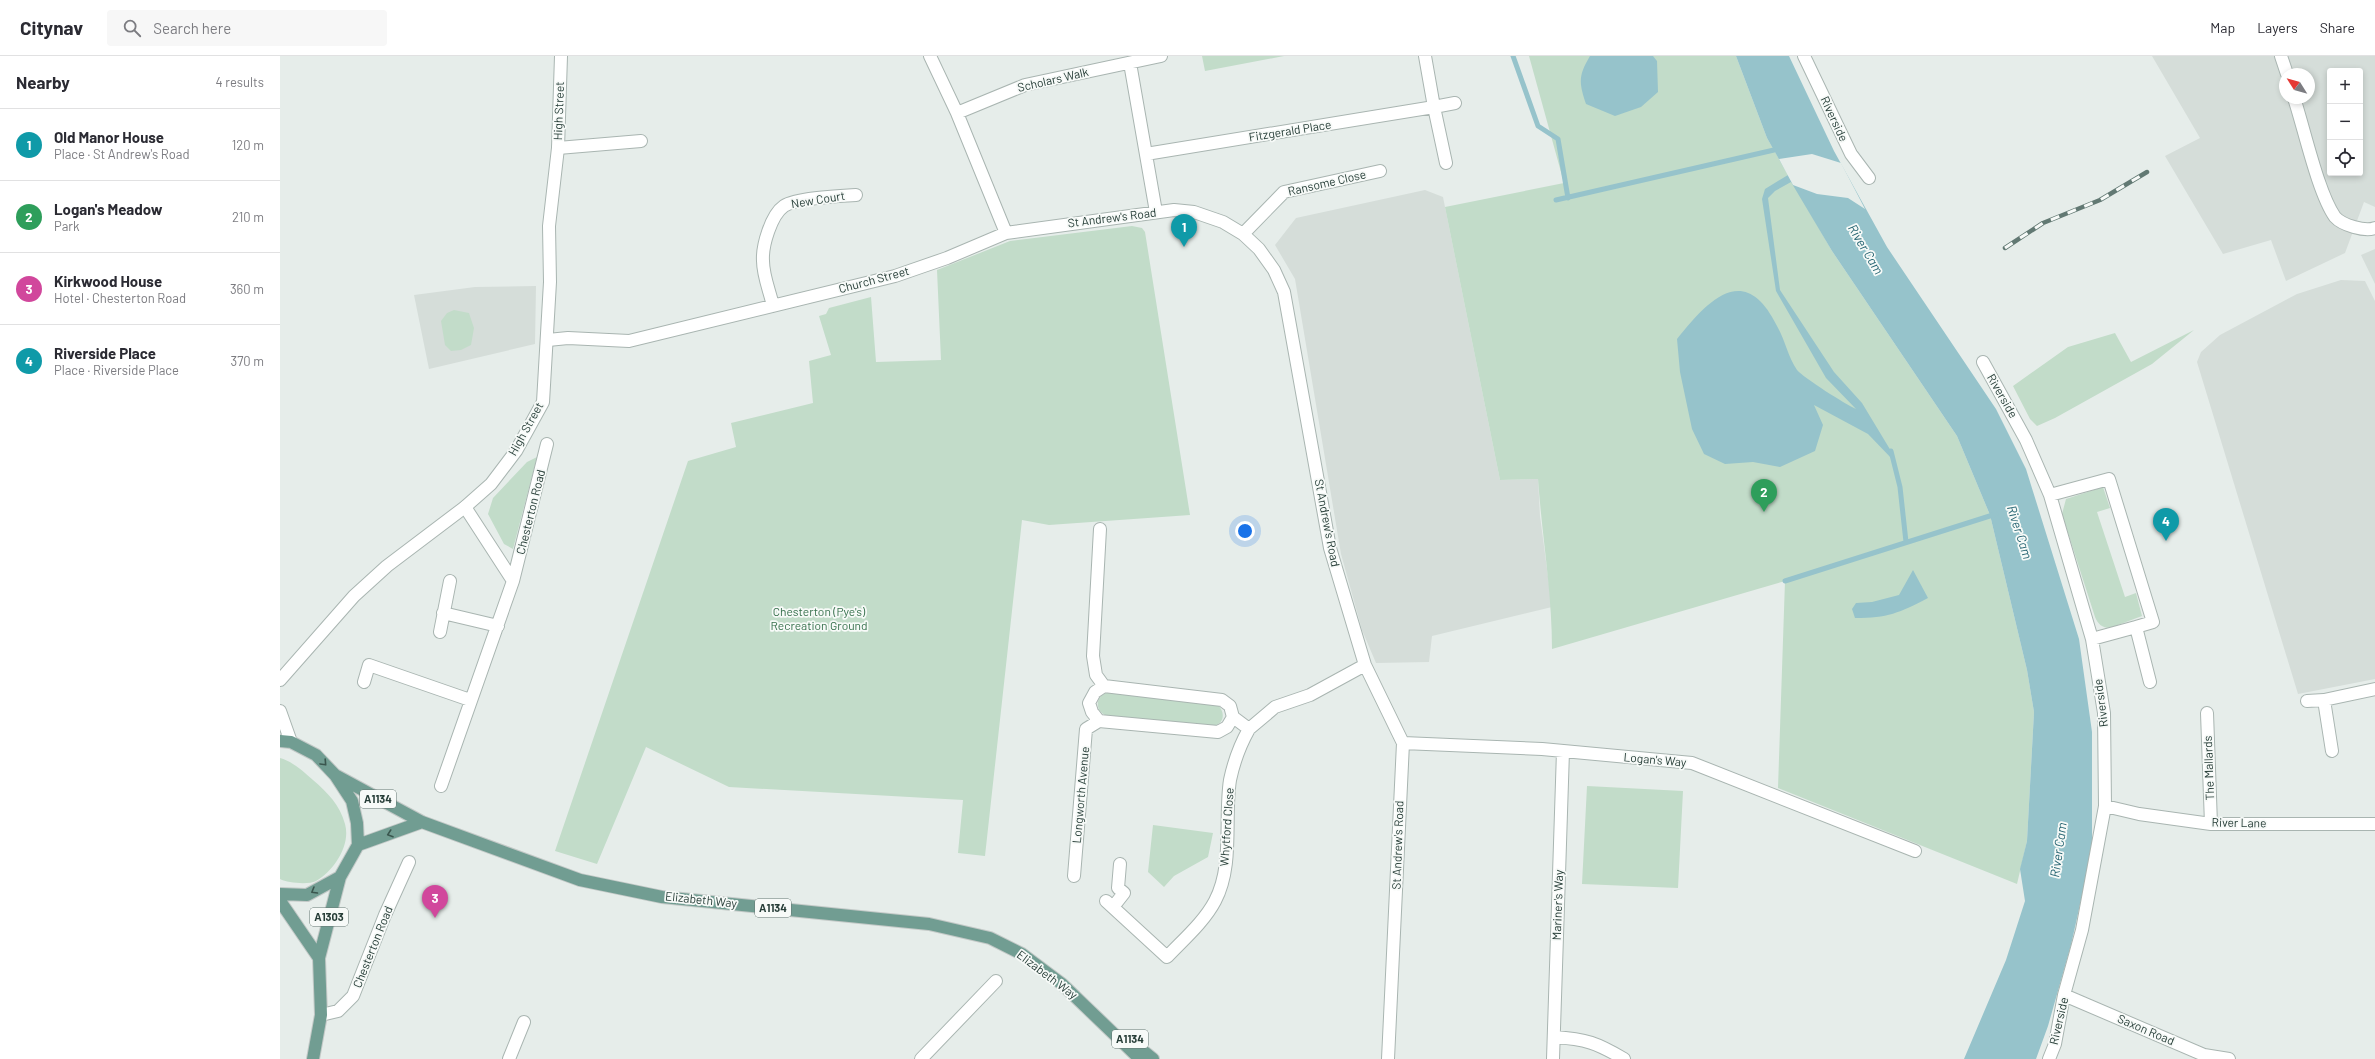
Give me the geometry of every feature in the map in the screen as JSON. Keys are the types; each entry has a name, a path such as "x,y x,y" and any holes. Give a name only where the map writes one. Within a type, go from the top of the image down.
{"main road":[{"path":"280,894 307,895 340,877 358,845 357,822 352,801 335,775 316,755 286,742"},
{"name":"Elizabeth Way","path":"335,775 422,822 580,880 662,897 929,924 990,938 1022,954 1062,984 1140,1059"},
{"path":"358,845 422,822"},
{"name":"A1303","path":"313,1059 321,1015 319,958 340,877"},
{"name":"A1303","path":"280,901 319,958"},
{"name":"Elizabeth Way","path":"1104,1023 1136,1043 1153,1059"}],"street":[{"name":"High Street","path":"280,680 354,596 421,539 465,507 491,484 516,452 543,402 548,340 549,226 558,148 561,56"},
{"path":"930,56 956,113 1006,233"},
{"name":"Scholars Walk","path":"956,113 1025,85 1161,56"},
{"path":"1425,56 1446,163"},
{"name":"Riverside","path":"1804,56 1851,154 1869,178"},
{"path":"2281,56 2285,68"},
{"path":"1130,63 1156,212"},
{"name":"Fitzgerald Place","path":"1146,154 1455,103"},
{"path":"2296,104 2323,190 2336,218 2355,227 2375,228"},
{"path":"558,148 641,141"},
{"name":"Ransome Close","path":"1243,234 1284,192 1380,171"},
{"name":"New Court","path":"773,306 763,262 768,230 784,206 798,201 856,195"},
{"name":"St Andrew's Road","path":"1006,233 1156,212 1174,210 1194,212 1223,222 1243,234 1259,249 1274,270 1284,292 1330,548 1365,665 1403,743 1388,1059"},
{"name":"Church Street","path":"548,340 568,338 629,341 894,276 947,258 1006,233"},
{"name":"Riverside","path":"1983,362 2023,434 2050,495 2092,639 2104,713 2105,806 2082,930 2064,995 2055,1044 2049,1059"},
{"name":"Chesterton Road","path":"441,786 513,581 547,444"},
{"path":"2050,495 2109,479 2153,622 2092,639"},
{"name":"Chesterton Road","path":"465,507 513,581"},
{"path":"1100,528 1093,656 1096,675 1104,686"},
{"path":"440,632 450,581"},
{"path":"443,613 498,626"},
{"path":"2136,627 2150,682"},
{"path":"364,682 369,665 470,700"},
{"path":"1233,718 1228,727 1218,732 1099,721 1092,712 1089,703 1095,692 1104,686 1222,700 1230,706 1233,718 1249,729 1275,707 1310,695 1365,665"},
{"path":"2307,701 2324,700 2375,689"},
{"path":"2324,700 2332,751"},
{"path":"280,711 286,742"},
{"name":"The Mallards","path":"2207,713 2211,824"},
{"name":"Longworth Avenue","path":"1074,876 1086,729 1099,721"},
{"name":"Whytford Close","path":"1120,864 1118,888 1124,893 1110,904 1167,957 1215,901 1226,864 1230,782 1235,760 1249,729"},
{"name":"Logan's Way","path":"1403,743 1563,751 1692,763 1916,851"},
{"name":"Mariner's Way","path":"1553,1059 1563,751"},
{"name":"River Lane","path":"2105,806 2139,814 2211,824 2375,824"},
{"name":"Chesterton Road","path":"321,1015 338,1010 353,996 385,915 410,862"},
{"path":"921,1059 996,980"},
{"name":"Saxon Road","path":"2064,995 2204,1055 2229,1059"},
{"path":"508,1059 524,1022"},
{"path":"1554,1037 1583,1039 1602,1046 1624,1059"}],"shaded area":[{"path":"2152,56 2375,56 2375,207 2364,202 2345,253 2286,281 2271,240 2223,254 2165,156 2200,138"},
{"path":"1425,190 1443,197 1500,480 1538,479 1540,516 1552,607 1432,636 1429,662 1376,663 1362,630 1341,554 1295,279 1275,245 1296,218"},
{"path":"2375,249 2375,284 2361,255"},
{"path":"2341,280 2365,281 2375,301 2375,679 2298,694 2197,362 2201,352 2220,335 2297,294"},
{"path":"536,286 535,344 429,369 414,295 475,287"}],"green space":[{"path":"1202,56 1284,56 1205,71"},
{"path":"1529,56 1736,56 1767,138 1832,251 1957,436 1990,515 2027,670 2034,712 2027,841 2017,884 1778,788 1785,581 1552,649 1549,585 1538,479 1500,480 1445,207 1564,183"},
{"name":"Chesterton (Pye's) Recreation Ground","path":"1132,226 1142,228 1145,232 1190,515 1049,525 1022,520 985,856 958,853 963,800 729,787 646,747 597,864 555,851 688,461 736,447 731,423 813,403 809,361 831,355 819,316 826,314 829,308 871,297 876,362 941,360 937,270 1010,241"},
{"path":"454,310 469,313 474,328 471,345 461,350 451,351 445,345 441,321 447,313"},
{"path":"2194,330 2152,364 2055,418 2037,426 2030,419 2013,386 2068,347 2115,333 2131,362"},
{"path":"537,457 513,549 504,544 488,514 493,498 527,462"},
{"path":"2103,487 2110,508 2097,512 2125,597 2136,593 2142,616 2110,628 2097,622 2062,514 2066,499"},
{"path":"1108,692 1218,705 1221,708 1223,715 1219,723 1212,726 1105,715 1099,709 1098,703 1101,696"},
{"path":"280,758 298,767 324,790 337,805 343,817 346,840 340,857 323,877 316,881 298,883 280,879"},
{"path":"1587,786 1683,791 1678,888 1582,884"},
{"path":"1153,825 1213,833 1208,857 1174,876 1164,887 1148,872"}],"water":[{"path":"1590,56 1653,56 1657,61 1658,92 1641,107 1615,116 1586,104 1581,80 1583,69"},
{"name":"River Cam","path":"1736,56 1789,56 1834,151 1887,247 1996,409 2026,469 2079,639 2092,732 2092,843 2071,945 2048,1026 2036,1059 1964,1059 2006,960 2025,901 2020,869 2027,841 2034,712 2027,670 1990,515 1957,436 1832,251 1791,182 1775,191 1768,198 1780,290 1834,372 1862,403 1891,451 1894,461 1868,434 1814,405 1823,425 1815,451 1780,467 1753,462 1725,464 1704,454 1692,429 1680,372 1677,339 1689,324 1714,300 1727,293 1740,291 1752,295 1765,306 1780,331 1791,360 1797,370 1825,391 1856,409 1826,378 1776,291 1762,199 1765,189 1788,175 1767,138"},
{"path":"1913,570 1928,598 1893,614 1876,617 1855,618 1852,609 1856,603 1872,602 1899,595"}],"pier":[{"path":"1812,154 1841,163 1865,209 1848,198 1817,194 1793,185 1779,159"}],"waterway":[{"path":"1513,56 1538,126 1558,139 1568,198"},
{"path":"1556,200 1774,150"},
{"path":"1891,451 1900,487 1906,542"},
{"path":"1785,581 1996,514"}],"railway":[{"path":"2005,248 2043,223 2100,200 2147,172"}],"place":[{"name":"Old Manor House","path":"1184,247"},
{"name":"Logan's Meadow","path":"1764,512"},
{"name":"Riverside Place","path":"2166,541"},
{"name":"Kirkwood House","path":"435,918"}]}
